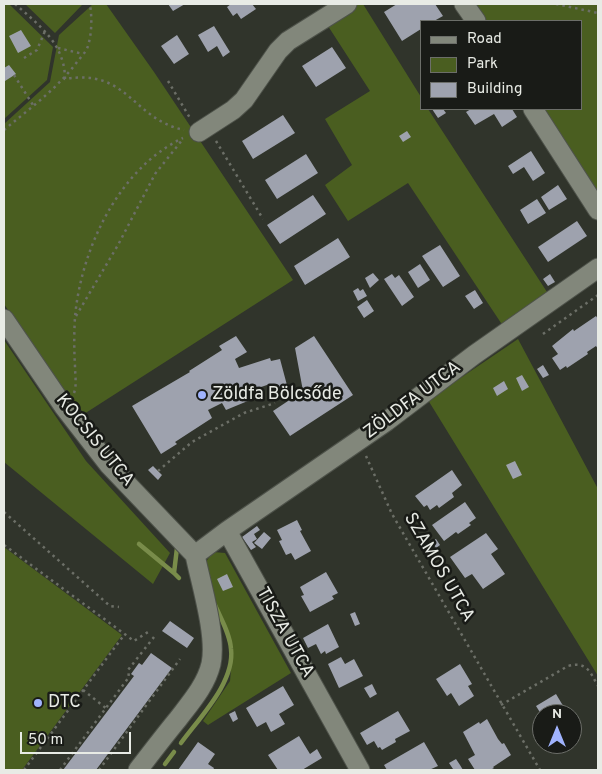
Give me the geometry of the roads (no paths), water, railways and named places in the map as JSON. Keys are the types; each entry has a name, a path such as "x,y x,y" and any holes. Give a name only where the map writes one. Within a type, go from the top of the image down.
{"street":[{"path":"203,129 233,110 244,100 278,51 288,41 347,4"},
{"path":"464,4 475,20"},
{"path":"534,110 598,210"},
{"name":"ZÖLDFA UTCA","path":"226,531 359,440 474,355 598,268"},
{"name":"KOCSIS UTCA","path":"4,319 65,408 109,465 195,555"},
{"path":"138,770 197,694 206,679 211,662 212,644 195,555 226,531"},
{"name":"TISZA UTCA","path":"226,531 360,770"}],"waterway":[{"path":"139,544 174,573"},
{"path":"177,548 174,573 179,578"},
{"path":"181,743 215,699 228,674 231,661 229,638 215,605"},
{"path":"165,764 174,752"}],"place":[{"name":"Zöldfa Bölcsőde","path":"202,395"},
{"name":"DTC","path":"38,703"}]}
